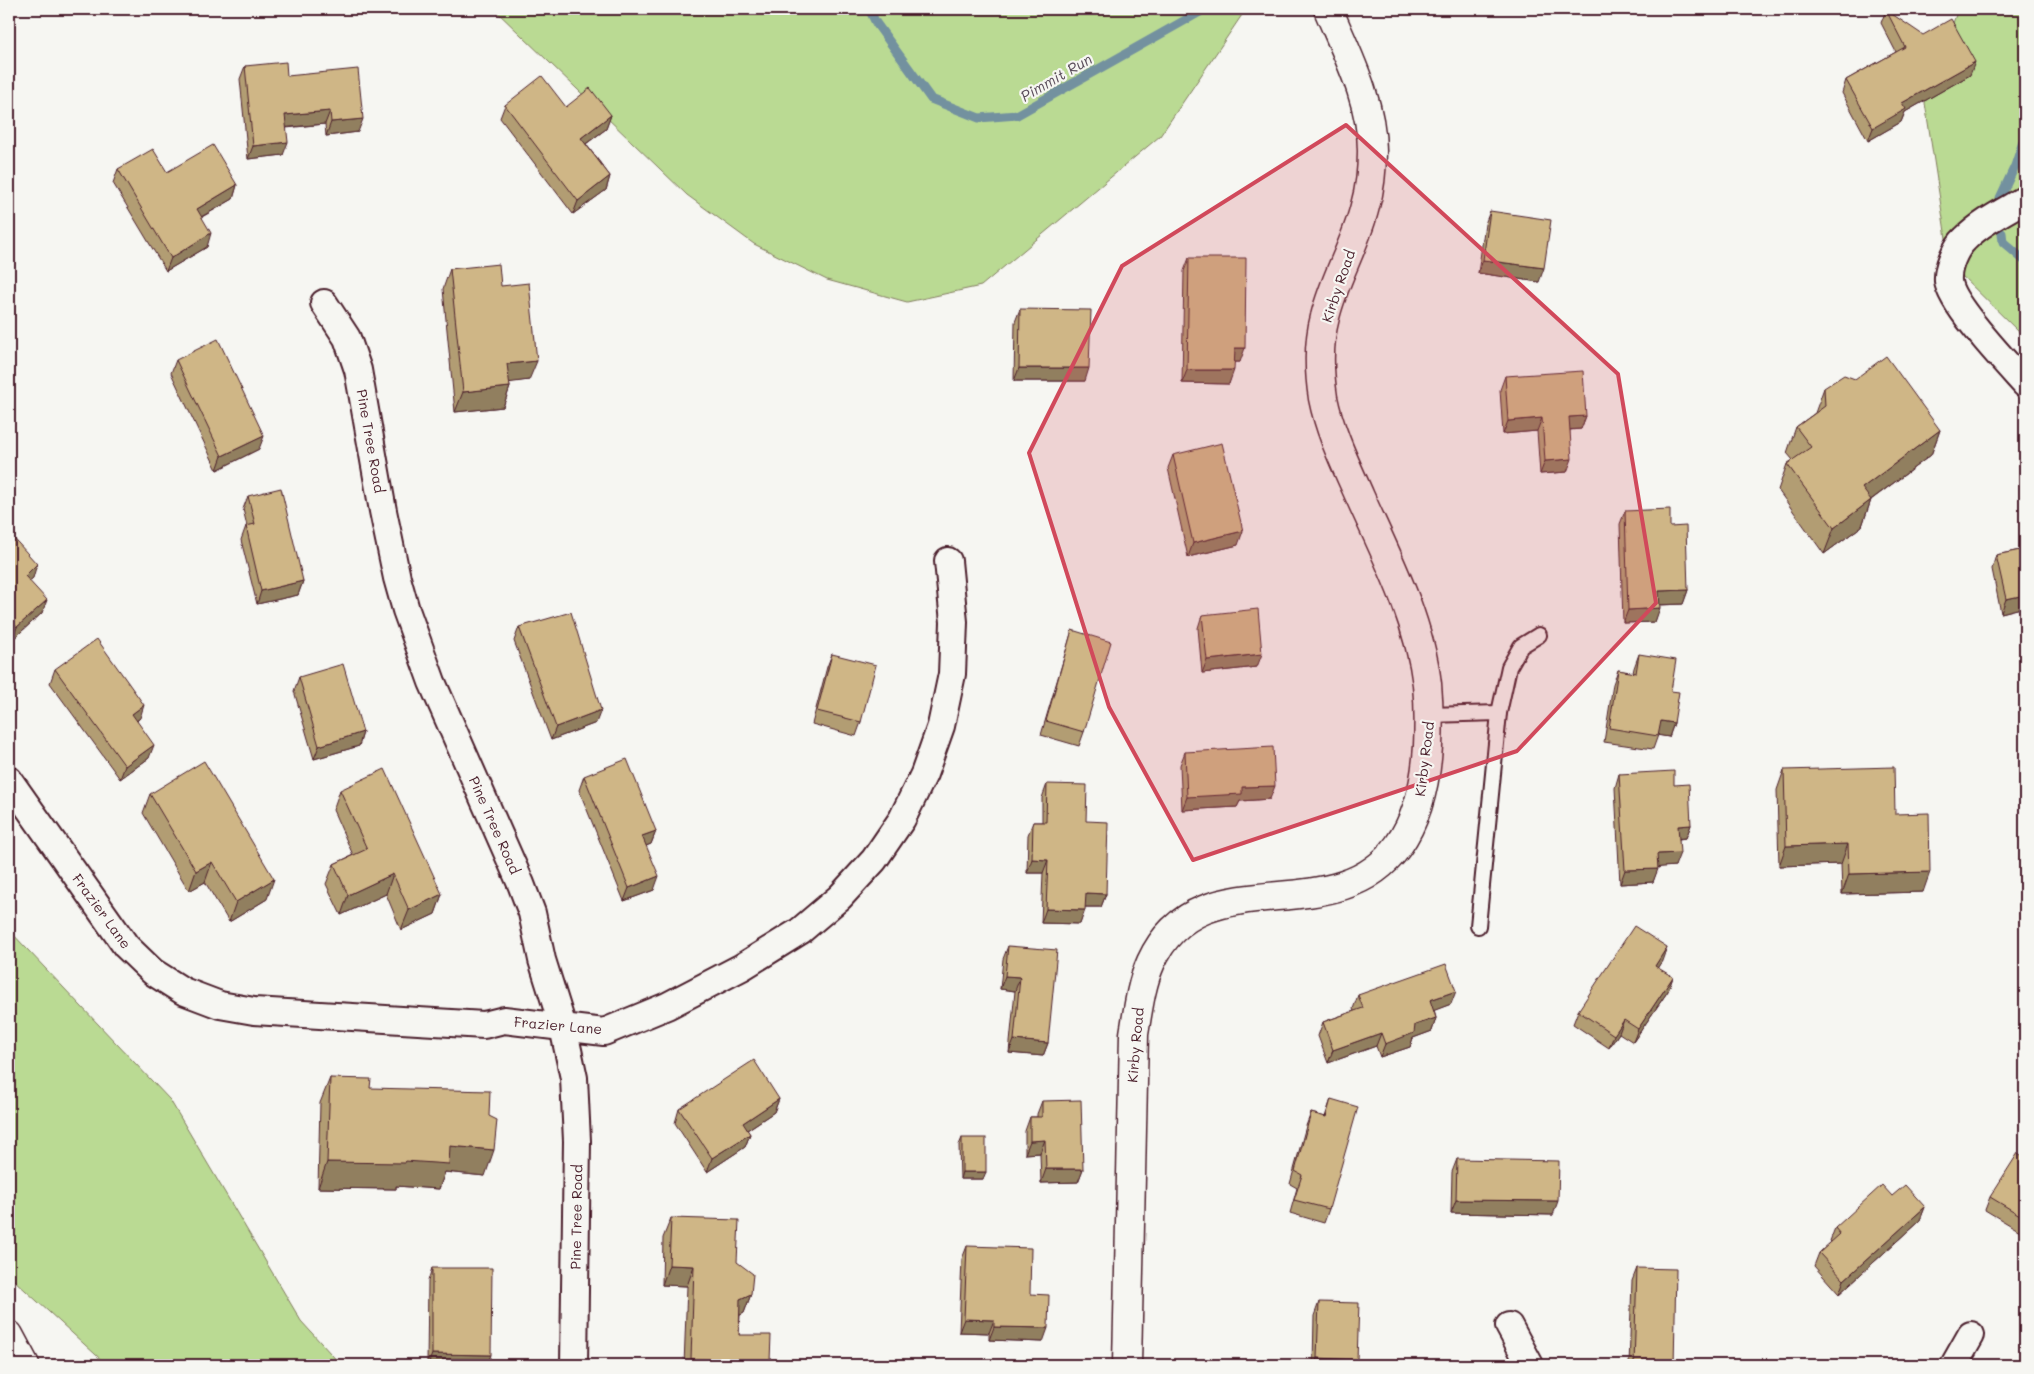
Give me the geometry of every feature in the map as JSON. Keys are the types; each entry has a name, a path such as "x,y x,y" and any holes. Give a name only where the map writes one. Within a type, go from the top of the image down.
{"main road":[{"name":"Kirby Road","path":"1127,1365 1134,1034 1139,1002 1150,964 1158,947 1171,932 1200,910 1243,899 1303,895 1330,890 1365,875 1384,862 1401,841 1419,802 1426,767 1429,715 1427,684 1422,654 1398,583 1332,431 1320,377 1320,357 1325,318 1366,206 1372,148 1364,99 1328,9"},
{"path":"9,1335 26,1365"}],"street":[{"path":"2025,199 1990,220 1963,240 1950,264 1948,281 1954,298 1992,348 2025,384"},
{"name":"Pine Tree Road","path":"324,303 347,338 358,370 383,511 397,578 406,610 432,682 532,913 542,960 563,1027 574,1078 577,1141 574,1365"},
{"name":"Frazier Lane","path":"9,780 126,946 153,972 183,992 220,1005 254,1011 484,1024 504,1020 604,1032 667,1006 742,967 800,931 840,896 874,860 902,819 924,774 941,726 952,674 954,622 948,561"},
{"path":"1509,1326 1530,1365"},
{"path":"1954,1365 1971,1335"}],"lane":[{"path":"1478,926 1499,714 1509,667 1521,646 1539,635"},
{"path":"1429,715 1499,714"}],"highlighted area":[{"path":"1346,125 1618,374 1656,603 1517,751 1193,860 1109,707 1029,453 1122,266"}],"green space":[{"path":"494,9 1246,9 1160,136 981,286 907,302 827,280 754,244 687,195"},
{"path":"1958,9 2025,9 2025,338 1950,264 1925,103"},
{"path":"9,930 170,1100 301,1321 341,1365 107,1365 14,1280 9,1281"}],"building":[{"path":"1886,10 1923,35 1951,19 1975,62 1902,103 1906,109 1873,128 1846,80 1905,47"},
{"path":"286,62 287,76 358,69 363,119 331,122 330,111 285,115 288,142 253,146 245,66"},
{"path":"542,76 566,107 590,88 611,115 581,138 610,176 578,201 505,105"},
{"path":"213,145 237,185 197,209 211,233 171,258 118,169 153,149 167,172"},
{"path":"1490,211 1551,220 1544,268 1483,260"},
{"path":"1189,258 1246,258 1245,348 1235,348 1234,370 1187,370"},
{"path":"499,264 501,286 529,283 537,361 507,364 510,387 463,392 450,269"},
{"path":"1020,309 1091,310 1089,368 1019,368"},
{"path":"218,339 264,436 222,456 176,360"},
{"path":"1886,356 1940,430 1862,488 1871,500 1834,528 1787,464 1811,447 1796,427 1825,406 1824,388 1844,375 1855,379"},
{"path":"1583,371 1586,416 1569,417 1572,459 1545,461 1542,418 1508,421 1505,376"},
{"path":"1222,443 1243,531 1193,543 1173,455"},
{"path":"281,488 303,581 261,591 246,526 255,524 248,496"},
{"path":"1670,509 1670,527 1686,526 1688,590 1659,591 1660,608 1628,610 1625,511"},
{"path":"9,533 37,564 25,576 47,600 17,627 9,618"},
{"path":"2025,549 2025,595 2006,599 1996,555"},
{"path":"1258,609 1262,654 1207,660 1202,615"},
{"path":"571,612 601,710 556,727 519,627"},
{"path":"1072,630 1111,642 1084,732 1046,721"},
{"path":"97,639 144,705 132,714 154,745 125,766 55,669"},
{"path":"832,654 876,665 861,722 817,711"},
{"path":"1639,654 1676,660 1671,691 1679,692 1674,723 1661,721 1658,736 1609,728 1618,670 1636,673"},
{"path":"343,664 363,732 319,746 299,677"},
{"path":"1273,747 1275,786 1242,787 1242,794 1187,797 1185,752"},
{"path":"627,759 656,831 642,836 659,876 629,888 584,776"},
{"path":"204,761 274,879 236,902 212,862 196,871 150,794"},
{"path":"1894,767 1895,814 1929,813 1930,872 1849,874 1848,844 1786,846 1784,770"},
{"path":"385,769 442,894 409,910 393,874 348,895 334,864 367,849 340,790"},
{"path":"1674,771 1674,785 1689,784 1691,825 1678,826 1680,853 1657,854 1658,869 1625,870 1619,774"},
{"path":"1047,784 1087,785 1086,821 1108,822 1106,894 1086,893 1085,910 1046,909 1048,860 1032,859 1033,822 1046,822"},
{"path":"1634,926 1667,947 1655,966 1673,977 1638,1029 1624,1020 1614,1035 1578,1011"},
{"path":"1008,946 1057,950 1048,1043 1014,1040 1020,977 1005,976"},
{"path":"1446,964 1456,991 1430,1000 1436,1018 1415,1025 1414,1033 1385,1044 1381,1033 1333,1050 1323,1022 1363,1008 1358,995"},
{"path":"754,1060 779,1099 743,1123 750,1134 712,1158 679,1109"},
{"path":"330,1078 371,1079 370,1088 490,1091 489,1116 497,1120 494,1150 450,1146 449,1164 405,1161 405,1163 327,1162"},
{"path":"1331,1099 1358,1107 1329,1209 1294,1200 1302,1175 1295,1171 1311,1113 1326,1117"},
{"path":"1081,1100 1083,1169 1046,1169 1045,1140 1030,1141 1030,1117 1042,1117 1042,1101"},
{"path":"962,1138 986,1138 986,1172 962,1172"},
{"path":"2018,1153 2025,1158 2025,1218 1990,1197"},
{"path":"1457,1159 1559,1161 1558,1201 1456,1200"},
{"path":"1882,1185 1892,1196 1905,1185 1925,1207 1844,1280 1819,1253 1840,1234 1835,1228"},
{"path":"671,1218 739,1220 737,1262 753,1274 751,1294 740,1299 739,1335 771,1335 770,1361 691,1359 694,1266 669,1265"},
{"path":"967,1246 1031,1248 1030,1294 1049,1295 1048,1328 994,1327 994,1320 964,1319"},
{"path":"432,1268 492,1268 491,1355 432,1354"},
{"path":"1637,1268 1676,1269 1674,1365 1634,1365"},
{"path":"1319,1302 1359,1303 1357,1360 1317,1358"}],"waterway":[{"name":"Pimmit Run","path":"869,9 876,23 931,99 979,118 1017,115 1205,9"},
{"path":"2000,198 2015,166 2025,136"},
{"path":"2002,233 2003,242 2025,261"}]}
